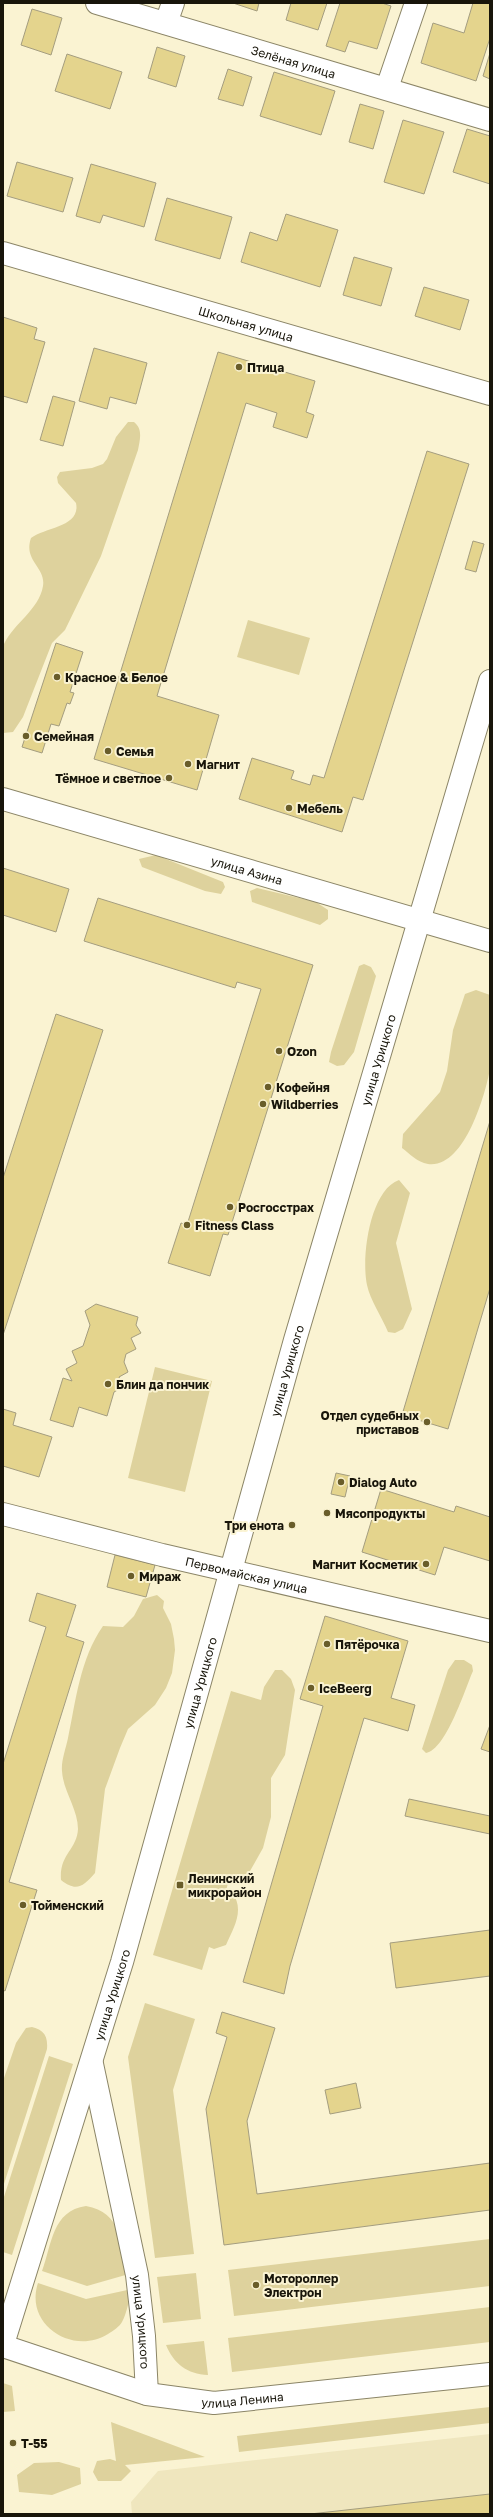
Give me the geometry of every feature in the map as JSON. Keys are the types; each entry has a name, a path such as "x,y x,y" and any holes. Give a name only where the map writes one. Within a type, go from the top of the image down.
{"street":[{"name":"Зелёная улица","path":"97,3 170,13 387,88 490,120"},
{"path":"387,88 416,3"},
{"name":"Школьная улица","path":"3,253 490,394"},
{"name":"улица Урицкого","path":"3,2345 91,2063 296,1340 421,920 490,681"},
{"name":"улица Азина","path":"3,799 490,941"},
{"name":"Первомайская улица","path":"3,1514 490,1631"},
{"name":"улица Урицкого","path":"91,2063 137,2275 144,2336 147,2394"},
{"name":"улица Ленина","path":"3,2345 147,2394 214,2403 490,2374"}],"shaded area":[{"path":"128,422 134,422 139,428 140,434 138,450 101,556 65,630 52,643 23,717 13,732 3,733 2,672 4,644 8,636 37,602 41,595 43,586 43,579 30,553 29,546 31,538 37,534 68,522 76,511 76,503 58,483 57,477 60,472 92,468 103,464 107,459 116,437"},
{"path":"248,620 310,638 299,675 237,657"},
{"path":"156,855 223,882 225,887 221,894 205,891 142,867 139,859"},
{"path":"257,888 316,902 328,910 328,919 320,925 252,902 250,891"},
{"path":"364,964 371,967 376,976 354,1052 344,1065 337,1066 329,1062 331,1052 359,966"},
{"path":"476,990 490,995 491,1042 490,1069 478,1112 462,1143 452,1155 441,1162 428,1164 420,1162 402,1148 403,1134 440,1092 447,1071 453,1030 465,994"},
{"path":"399,1180 410,1193 396,1243 412,1309 403,1329 395,1333 388,1332 371,1297 365,1273 365,1258 370,1226 375,1210 381,1197 389,1186"},
{"path":"155,1367 212,1381 185,1492 128,1478"},
{"path":"157,1595 164,1601 163,1608 171,1624 174,1639 175,1650 172,1673 166,1688 155,1705 128,1729 120,1748 105,1789 95,1873 83,1885 75,1887 71,1886 61,1880 61,1871 65,1858 75,1842 78,1829 76,1814 65,1786 62,1767 84,1666 95,1639 103,1626 123,1627 134,1616 143,1599"},
{"path":"455,1660 464,1660 472,1665 473,1671 448,1730 441,1741 433,1749 426,1753 422,1749 448,1670"},
{"path":"275,1670 282,1670 291,1679 295,1690 285,1755 271,1778 271,1817 263,1848 250,1871 239,1879 229,1879 225,1895 232,1892 238,1905 235,1925 226,1945 214,1949 209,1947 202,1970 153,1955 231,1691 261,1700 264,1687"},
{"path":"145,2003 195,2019 173,2090 194,2254 155,2258 128,2057"},
{"path":"32,2027 40,2030 44,2034 47,2040 47,2049 3,2187 3,2081 16,2043 26,2028"},
{"path":"49,2056 73,2064 12,2255 3,2252 3,2200"},
{"path":"86,2206 98,2209 107,2215 113,2222 118,2231 129,2274 87,2286 42,2271 51,2240 60,2222 66,2214 75,2209"},
{"path":"490,2239 490,2286 234,2316 228,2270"},
{"path":"196,2273 201,2319 163,2323 157,2277"},
{"path":"38,2283 86,2299 132,2289 125,2314 120,2325 108,2334 94,2340 80,2341 67,2339 55,2332 45,2323 38,2312 36,2298"},
{"path":"490,2307 490,2342 232,2372 228,2338"},
{"path":"204,2341 208,2375 194,2373 182,2367 173,2358 166,2345"},
{"path":"3,2383 12,2386 15,2411 3,2412"},
{"path":"490,2407 490,2423 239,2452 237,2436"},
{"path":"111,2422 205,2457 125,2465 131,2471 121,2481 98,2481 93,2472 97,2461 110,2459 116,2461"},
{"path":"490,2434 490,2514 132,2514 131,2502 158,2471"},
{"path":"59,2462 80,2468 81,2484 52,2495 19,2492 17,2475 34,2463"}],"building":[{"path":"233,3 259,3 257,11"},
{"path":"291,3 327,3 318,30 286,20"},
{"path":"340,3 382,3 391,6 377,49 349,41 345,52 326,46"},
{"path":"473,3 490,3 490,38 476,81 421,63 433,23 464,33"},
{"path":"32,9 62,18 51,55 21,45"},
{"path":"157,47 185,56 176,87 148,78"},
{"path":"490,53 490,79 483,76"},
{"path":"67,54 122,72 110,109 55,91"},
{"path":"228,69 252,77 243,106 218,99"},
{"path":"274,72 335,91 321,135 260,116"},
{"path":"360,104 384,111 373,149 349,142"},
{"path":"403,120 444,132 424,194 384,182"},
{"path":"467,129 490,136 490,184 453,172"},
{"path":"17,162 73,178 63,212 7,196"},
{"path":"91,164 156,183 144,227 103,215 100,223 76,216"},
{"path":"167,198 232,217 220,259 155,240"},
{"path":"286,214 338,230 320,287 241,262 250,232 277,241"},
{"path":"354,257 392,268 381,306 343,295"},
{"path":"424,287 469,300 460,330 415,316"},
{"path":"3,317 37,328 34,339 45,342 27,403 3,396"},
{"path":"94,348 147,363 136,404 110,397 107,409 79,401"},
{"path":"218,352 315,381 306,412 314,415 307,438 273,427 277,413 246,403 157,696 219,715 197,790 94,759"},
{"path":"53,396 75,402 63,446 40,440"},
{"path":"427,451 469,464 363,800 353,797 342,832 239,799 252,758 294,771 291,779 310,785 313,775 324,778"},
{"path":"473,541 484,544 476,572 465,569"},
{"path":"56,643 83,652 70,692 74,693 70,704 67,703 59,726 51,724 42,753 22,747"},
{"path":"3,868 69,889 56,932 3,915"},
{"path":"98,898 313,965 228,1235 223,1234 210,1276 168,1263 181,1223 187,1225 261,989 237,982 235,988 84,941"},
{"path":"56,1014 103,1030 3,1335 3,1178"},
{"path":"490,1121 490,1288 448,1429 402,1415"},
{"path":"96,1304 138,1317 136,1325 141,1333 131,1338 136,1349 126,1354 124,1362 128,1372 119,1377 123,1387 114,1392 107,1416 79,1407 73,1427 50,1420 63,1378 72,1381 66,1369 77,1363 72,1351 83,1346 90,1325 85,1311"},
{"path":"3,1409 16,1413 13,1425 52,1437 39,1477 3,1466"},
{"name":"Dialog Auto","path":"336,1473 350,1476 345,1497 331,1494"},
{"path":"381,1489 454,1512 456,1506 490,1517 490,1561 444,1547 435,1575 362,1552"},
{"name":"Мираж","path":"115,1555 155,1565 146,1597 107,1587"},
{"path":"37,1593 76,1605 66,1636 84,1642 9,1882 37,1890 5,1991 3,1990 3,1764 46,1627 29,1621"},
{"path":"325,1616 408,1641 391,1698 415,1705 408,1731 364,1718 290,1966 284,1994 243,1982 323,1706 300,1699"},
{"path":"490,1725 490,1752 481,1749"},
{"path":"409,1799 490,1816 490,1834 405,1816"},
{"path":"490,1930 490,1976 396,1988 390,1943"},
{"path":"222,2012 275,2028 247,2121 257,2194 490,2163 490,2210 224,2245 206,2109 227,2037 216,2033"},
{"path":"356,2083 361,2108 330,2114 325,2090"},
{"path":"490,2494 490,2514 310,2514"}],"place":[{"name":"Птица","path":"239,367"},
{"name":"Красное & Белое","path":"57,677"},
{"name":"Семейная","path":"26,736"},
{"name":"Семья","path":"108,751"},
{"name":"Магнит","path":"188,764"},
{"name":"Тёмное и светлое","path":"169,778"},
{"name":"Мебель","path":"289,808"},
{"name":"Ozon","path":"279,1051"},
{"name":"Кофейня","path":"268,1087"},
{"name":"Wildberries","path":"263,1104"},
{"name":"Росгосстрах","path":"230,1207"},
{"name":"Fitness Class","path":"187,1225"},
{"name":"Блин да пончик","path":"108,1384"},
{"name":"Отдел судебных приставов","path":"427,1422"},
{"name":"Dialog Auto","path":"341,1482"},
{"name":"Мясопродукты","path":"327,1513"},
{"name":"Три енота","path":"292,1525"},
{"name":"Магнит Косметик","path":"426,1564"},
{"name":"Мираж","path":"131,1576"},
{"name":"Пятёрочка","path":"327,1644"},
{"name":"IceBeerg","path":"311,1688"},
{"name":"Ленинский микрорайон","path":"180,1885"},
{"name":"Тойменский","path":"23,1905"},
{"name":"Мотороллер Электрон","path":"256,2285"},
{"name":"Т-55","path":"13,2443"}]}
